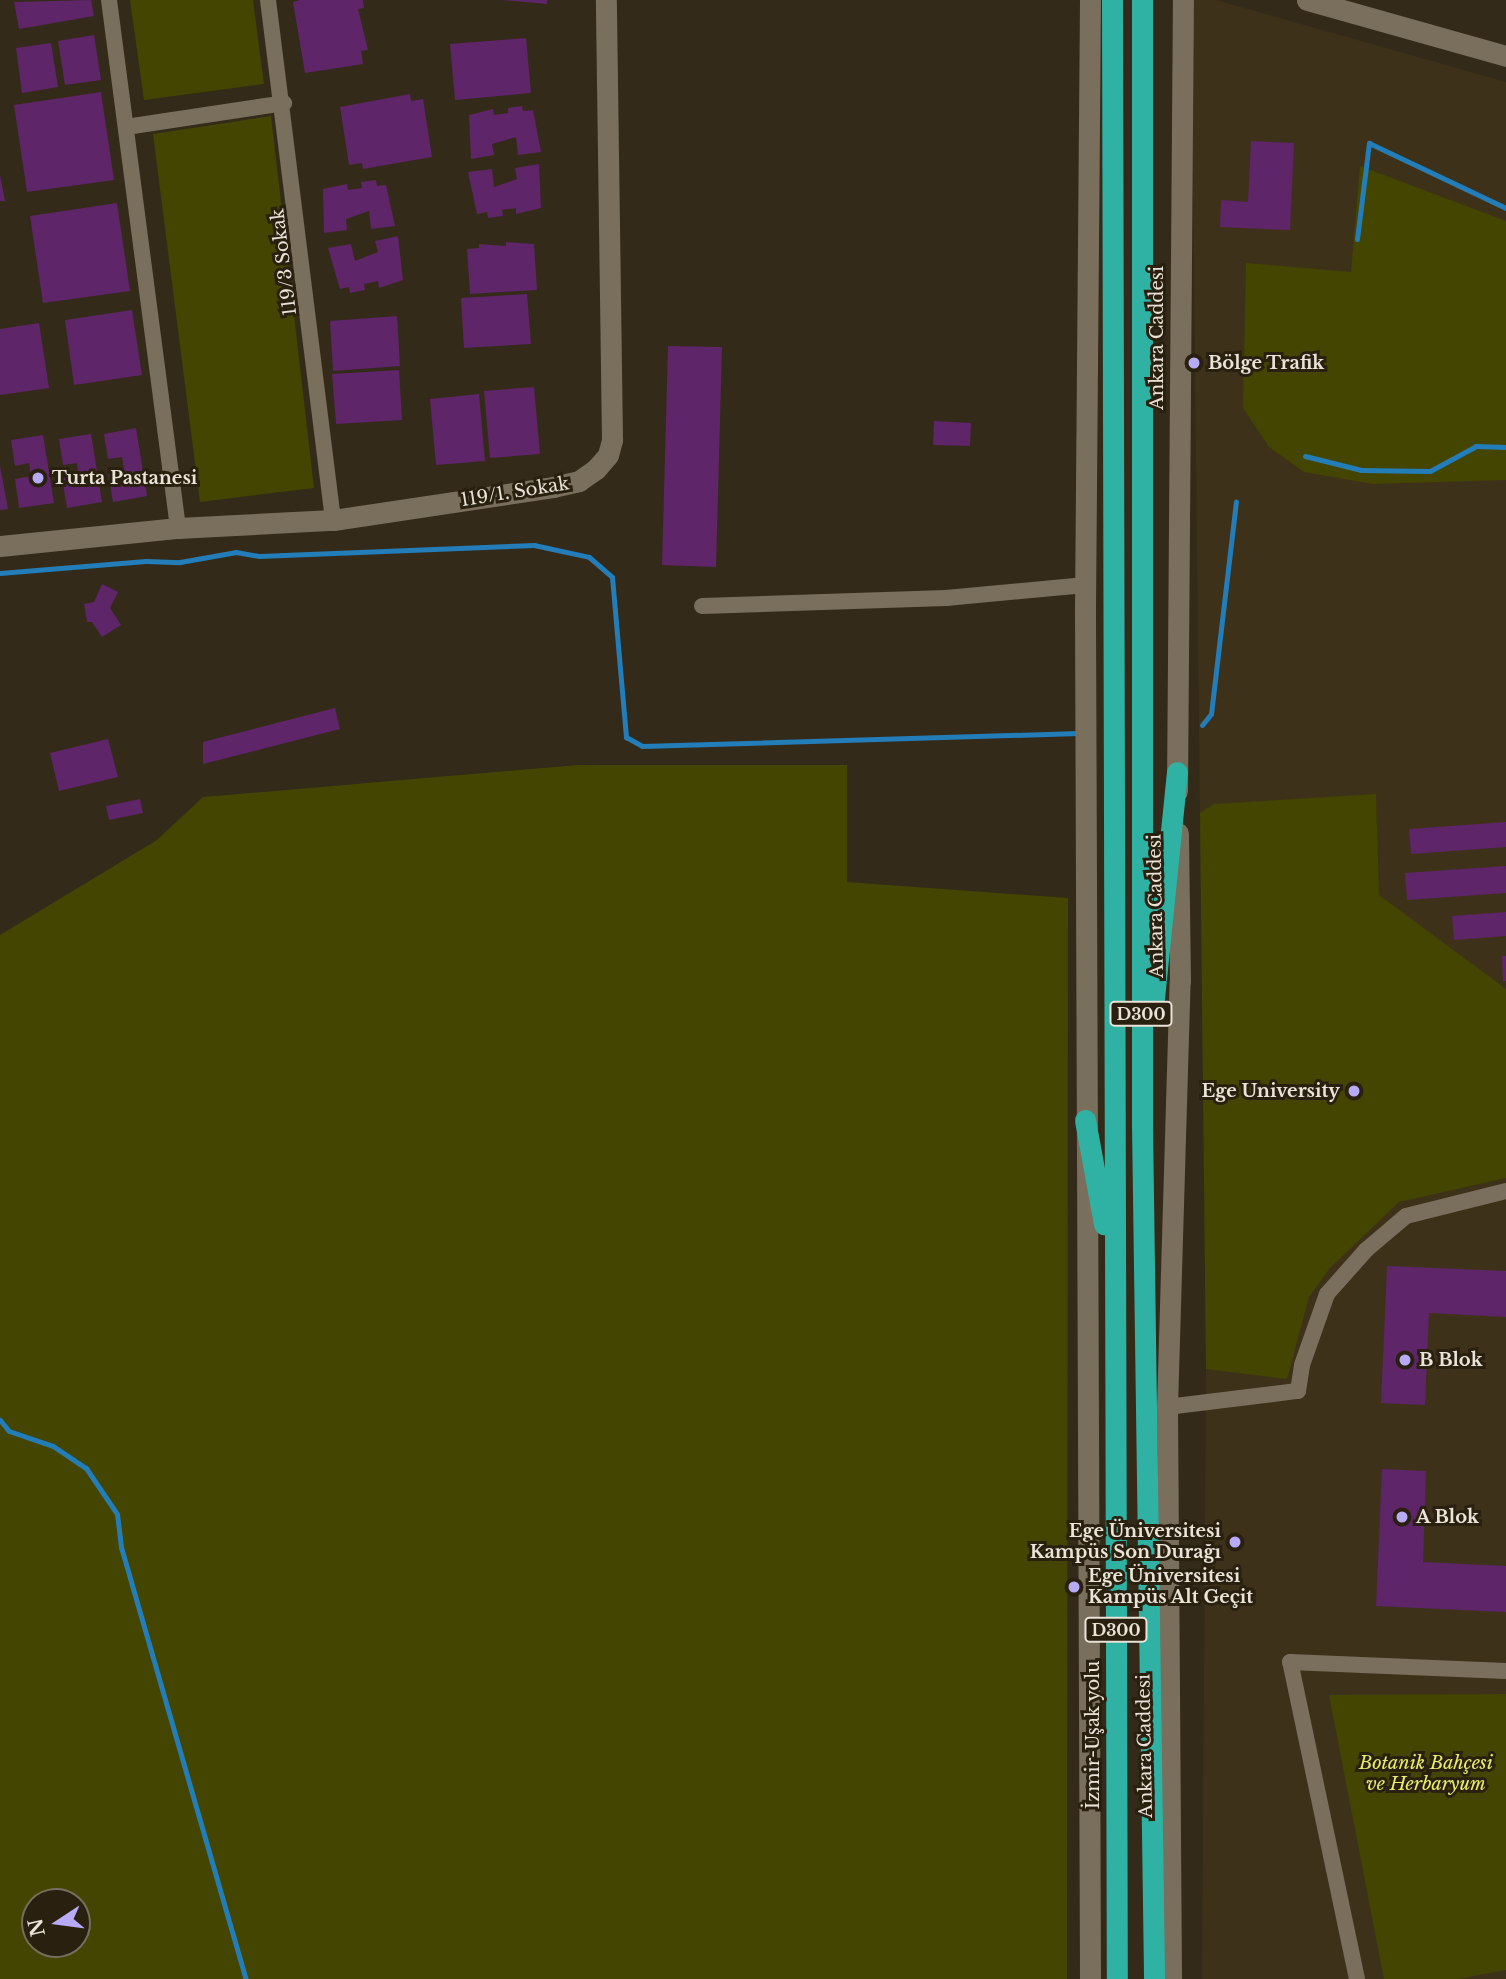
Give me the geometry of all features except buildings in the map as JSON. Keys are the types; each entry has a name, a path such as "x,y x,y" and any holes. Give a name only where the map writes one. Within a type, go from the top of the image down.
{"highway":[{"name":"D300","path":"1112,0 1114,1281"},
{"name":"Ankara Caddesi","path":"1142,0 1142,1125 1154,1979"},
{"path":"1142,1125 1177,772"},
{"path":"1085,1120 1114,1281"},
{"name":"İzmir-Uşak yolu","path":"1114,1281 1117,1975"}],"main road":[{"name":"119/1. Sokak","path":"0,545 178,528 333,520 566,484 596,469 608,455 612,440 606,0"},
{"path":"1090,0 1085,1120 1090,1979"},
{"name":"Ankara Caddesi","path":"1171,1979 1167,1407 1180,981 1177,772 1183,0"},
{"path":"1307,0 1506,56"}],"street":[{"path":"109,0 178,528"},
{"name":"119/3 Sokak","path":"268,0 284,103 333,520"},
{"path":"126,127 284,103"},
{"path":"702,606 946,598 1086,585"},
{"path":"1167,1407 1298,1391 1302,1365 1327,1294 1366,1250 1406,1216 1506,1191"},
{"path":"1357,1979 1290,1662 1506,1671"}],"shaded area":[{"name":"Ege University","path":"1191,0 1216,0 1506,82 1506,1979 1202,1979 1206,1369"}],"green space":[{"path":"130,0 253,0 264,84 144,100"},
{"path":"271,116 314,488 200,502 153,134"},
{"path":"1360,166 1506,221 1506,480 1373,484 1304,472 1269,447 1243,408 1246,263 1351,272"},
{"path":"578,765 847,765 847,882 1068,898 1067,1979 0,1979 0,935 157,840 203,797"},
{"path":"1376,794 1379,895 1506,989 1506,1178 1399,1202 1330,1268 1309,1297 1287,1379 1206,1369 1200,813 1214,804"},
{"name":"Botanik Bahçesi ve Herbaryum","path":"1506,1694 1506,1970 1457,1979 1384,1979 1329,1695"}],"waterway":[{"path":"1357,239 1369,143 1506,208"},
{"path":"1305,456 1361,470 1430,471 1476,446 1506,447"},
{"path":"1202,725 1211,714 1236,501"},
{"path":"0,573 146,561 180,562 236,552 259,556 534,545 589,557 612,577 626,737 642,746 1079,733"},
{"path":"0,1420 9,1431 53,1446 86,1468 117,1514 121,1547 246,1979"}],"place":[{"name":"Bölge Trafik","path":"1194,363"},
{"name":"Turta Pastanesi","path":"38,478"},
{"name":"Ege University","path":"1354,1091"},
{"name":"B Blok","path":"1405,1360"},
{"name":"A Blok","path":"1402,1517"},
{"name":"Ege Üniversitesi Kampüs Son Durağı","path":"1235,1542"},
{"name":"Ege Üniversitesi Kampüs Alt Geçit","path":"1074,1587"}]}
